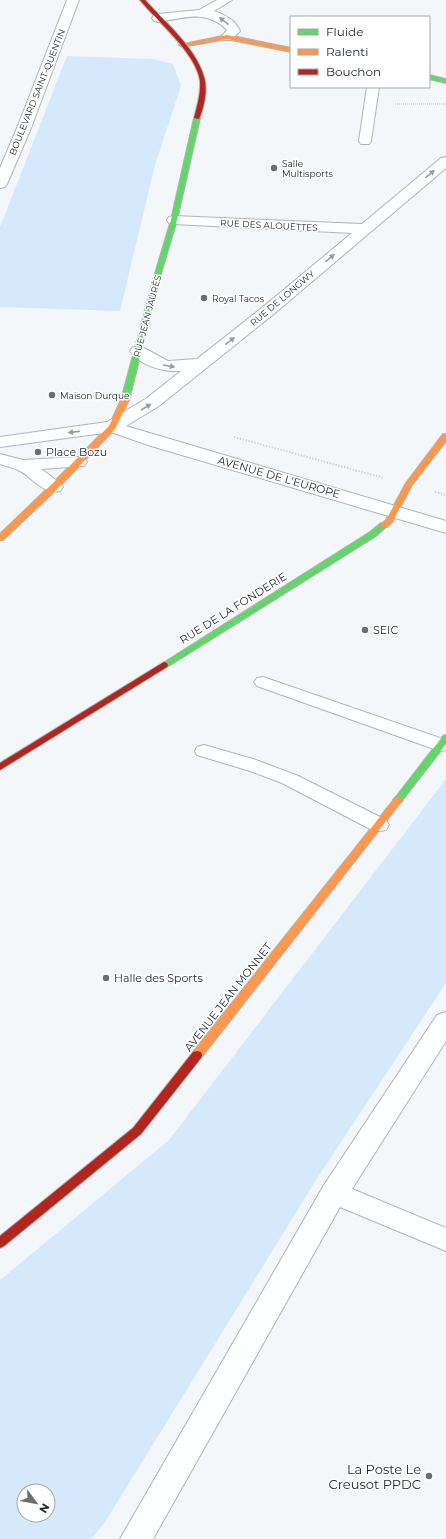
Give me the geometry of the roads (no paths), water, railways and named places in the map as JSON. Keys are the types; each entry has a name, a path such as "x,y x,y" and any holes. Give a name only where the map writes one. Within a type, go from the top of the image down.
{"main road":[{"name":"RUE JEAN JAURÈS","path":"0,538 54,487 112,427 125,398 157,277 174,220 202,89 202,78 188,52 142,0"},
{"path":"182,45 227,37 290,50"},
{"path":"430,77 446,81"},
{"name":"RUE DE LA FONDERIE","path":"0,767 373,534 389,521 409,485 446,436"},
{"name":"AVENUE JEAN MONNET","path":"0,1243 137,1131 379,825 443,741"}],"street":[{"name":"BOULEVARD SAINT-QUENTIN","path":"0,184 24,128 73,0"},
{"path":"202,14 226,0"},
{"path":"158,18 202,14 221,17 233,28 234,31 233,34 227,37"},
{"name":"RUE DE LONGWY","path":"112,427 154,402 269,310 446,161"},
{"name":"RUE DES ALOUETTES","path":"174,220 364,229"},
{"path":"138,351 156,364 178,368 203,362"},
{"path":"8,440 112,427"},
{"name":"AVENUE DE L'EUROPE","path":"112,427 154,441 446,527"},
{"path":"8,440 55,452 78,462"},
{"path":"1,460 23,465 78,462"},
{"path":"23,465 54,487"},
{"path":"136,1539 334,1193 446,1020"},
{"path":"334,1193 446,1240"}],"lane":[{"path":"365,141 373,88"},
{"path":"263,682 443,741"},
{"path":"204,751 244,762 287,778 329,798 379,825"}],"place":[{"name":"Salle Multisports","path":"274,168"},
{"name":"Royal Tacos","path":"204,298"},
{"name":"Maison Durque","path":"52,395"},
{"name":"Place Bozu","path":"38,452"},
{"name":"SEIC","path":"365,630"},
{"name":"Halle des Sports","path":"106,978"},
{"name":"La Poste Le Creusot PPDC","path":"429,1476"}]}
